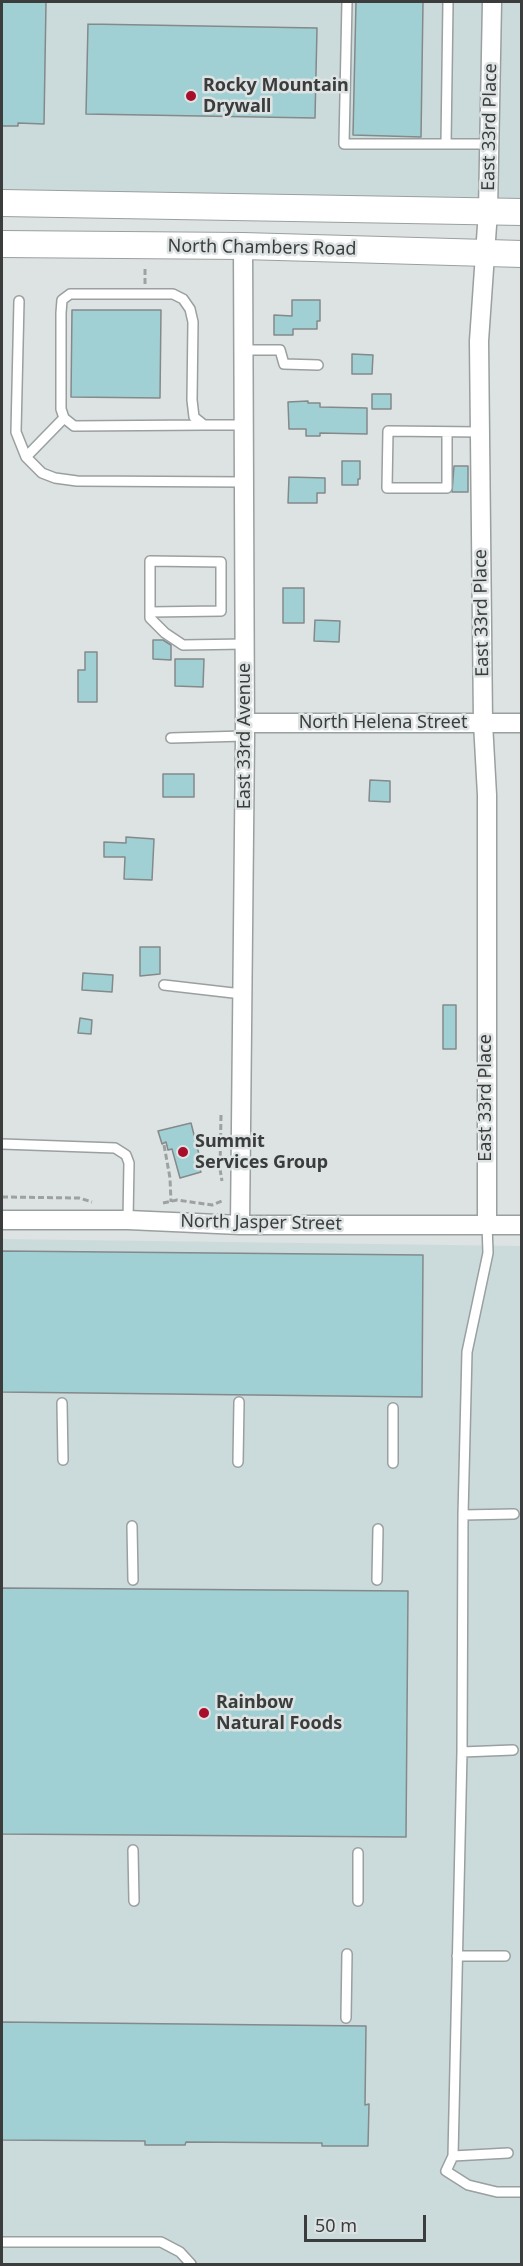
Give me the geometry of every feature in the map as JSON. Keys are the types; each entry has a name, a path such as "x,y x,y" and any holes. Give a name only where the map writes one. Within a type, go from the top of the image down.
{"main road":[{"path":"2,203 522,212"},
{"name":"North Chambers Road","path":"2,244 243,246 522,254"}],"street":[{"name":"East 33rd Place","path":"487,1224 487,795 483,723 479,341 488,211 492,2"},
{"name":"East 33rd Avenue","path":"240,1225 245,730 243,246"},
{"name":"North Helena Street","path":"245,730 522,723"},
{"name":"North Jasper Street","path":"2,1220 128,1220 240,1225 522,1224"}],"lane":[{"path":"346,2 344,144 489,144"},
{"path":"446,144 448,2"},
{"path":"204,425 194,417 192,400 193,322 190,309 183,299 173,294 70,294 62,300 61,409 64,418 74,426 244,425"},
{"path":"19,302 16,432 26,457 42,473 55,478 77,481 244,482"},
{"path":"243,350 280,350 284,364 318,365"},
{"path":"26,457 64,418"},
{"path":"447,432 447,488 387,488 388,431 480,432"},
{"path":"150,612 221,611 221,562 150,561 150,612 150,618 165,633 183,645 245,644"},
{"path":"171,738 245,730"},
{"path":"164,985 242,994"},
{"path":"2,1144 115,1148 126,1155 129,1163 128,1220"},
{"path":"487,1224 488,1253 467,1352 463,1515 462,1752 453,2156 446,2171 468,2185 497,2192 522,2192"},
{"path":"238,1462 239,1402"},
{"path":"62,1403 63,1460"},
{"path":"393,1408 393,1463"},
{"path":"463,1515 514,1514"},
{"path":"132,1526 133,1580"},
{"path":"377,1580 378,1529"},
{"path":"462,1752 513,1750"},
{"path":"133,1850 134,1901"},
{"path":"358,1853 358,1901"},
{"path":"346,2019 347,1954"},
{"path":"457,1956 505,1956"},
{"path":"453,2156 508,2153"},
{"path":"2,2242 161,2242 180,2252 191,2265"}],"path":[{"path":"145,267 145,284"},
{"path":"164,1145 170,1178 171,1202"}],"shaded area":[{"path":"2,2 521,2 521,205 2,190"},
{"path":"2,1239 521,1246 521,2264 2,2264"}],"building":[{"path":"2,2 46,2 44,124 18,123 18,126 2,126"},
{"path":"356,2 423,2 421,137 353,135"},
{"path":"88,24 317,28 315,118 86,114"},
{"path":"292,300 320,300 320,321 317,321 317,329 293,329 293,335 274,335 274,315 292,316"},
{"path":"72,310 161,310 160,398 71,397"},
{"path":"352,354 373,355 372,374 352,374"},
{"path":"372,394 391,394 391,409 372,409"},
{"path":"308,401 308,403 320,403 320,407 367,408 367,434 320,433 320,436 306,436 306,429 289,429 288,402"},
{"path":"342,461 360,461 358,485 342,485"},
{"path":"454,466 468,466 468,492 452,492"},
{"path":"289,477 325,478 325,493 317,493 317,503 288,503"},
{"path":"283,588 304,588 304,623 283,623"},
{"path":"315,620 340,621 339,642 314,641"},
{"path":"153,640 163,640 171,645 171,660 153,659"},
{"path":"85,652 97,652 97,702 78,702 78,670 85,670"},
{"path":"175,659 204,659 203,687 175,686"},
{"path":"163,774 194,774 194,797 163,797"},
{"path":"370,780 390,781 390,802 369,801"},
{"path":"126,837 154,839 152,880 124,879 125,857 104,857 104,842 126,843"},
{"path":"140,947 160,947 160,974 140,976"},
{"path":"83,973 113,975 112,992 82,990"},
{"path":"443,1005 456,1005 456,1049 443,1049"},
{"path":"80,1018 92,1020 91,1034 78,1033"},
{"path":"191,1123 202,1166 199,1167 201,1172 180,1178 172,1149 168,1150 166,1142 162,1144 158,1131"},
{"path":"2,1251 423,1255 422,1397 2,1392"},
{"name":"Rainbow Natural Foods","path":"2,1588 408,1591 406,1837 2,1834"},
{"path":"2,2022 366,2026 365,2105 369,2104 368,2146 322,2146 322,2143 186,2142 185,2145 145,2145 145,2141 2,2140"}],"place":[{"name":"Rocky Mountain Drywall","path":"191,96"},
{"name":"Summit Services Group","path":"183,1152"},
{"name":"Rainbow Natural Foods","path":"204,1713"}]}
